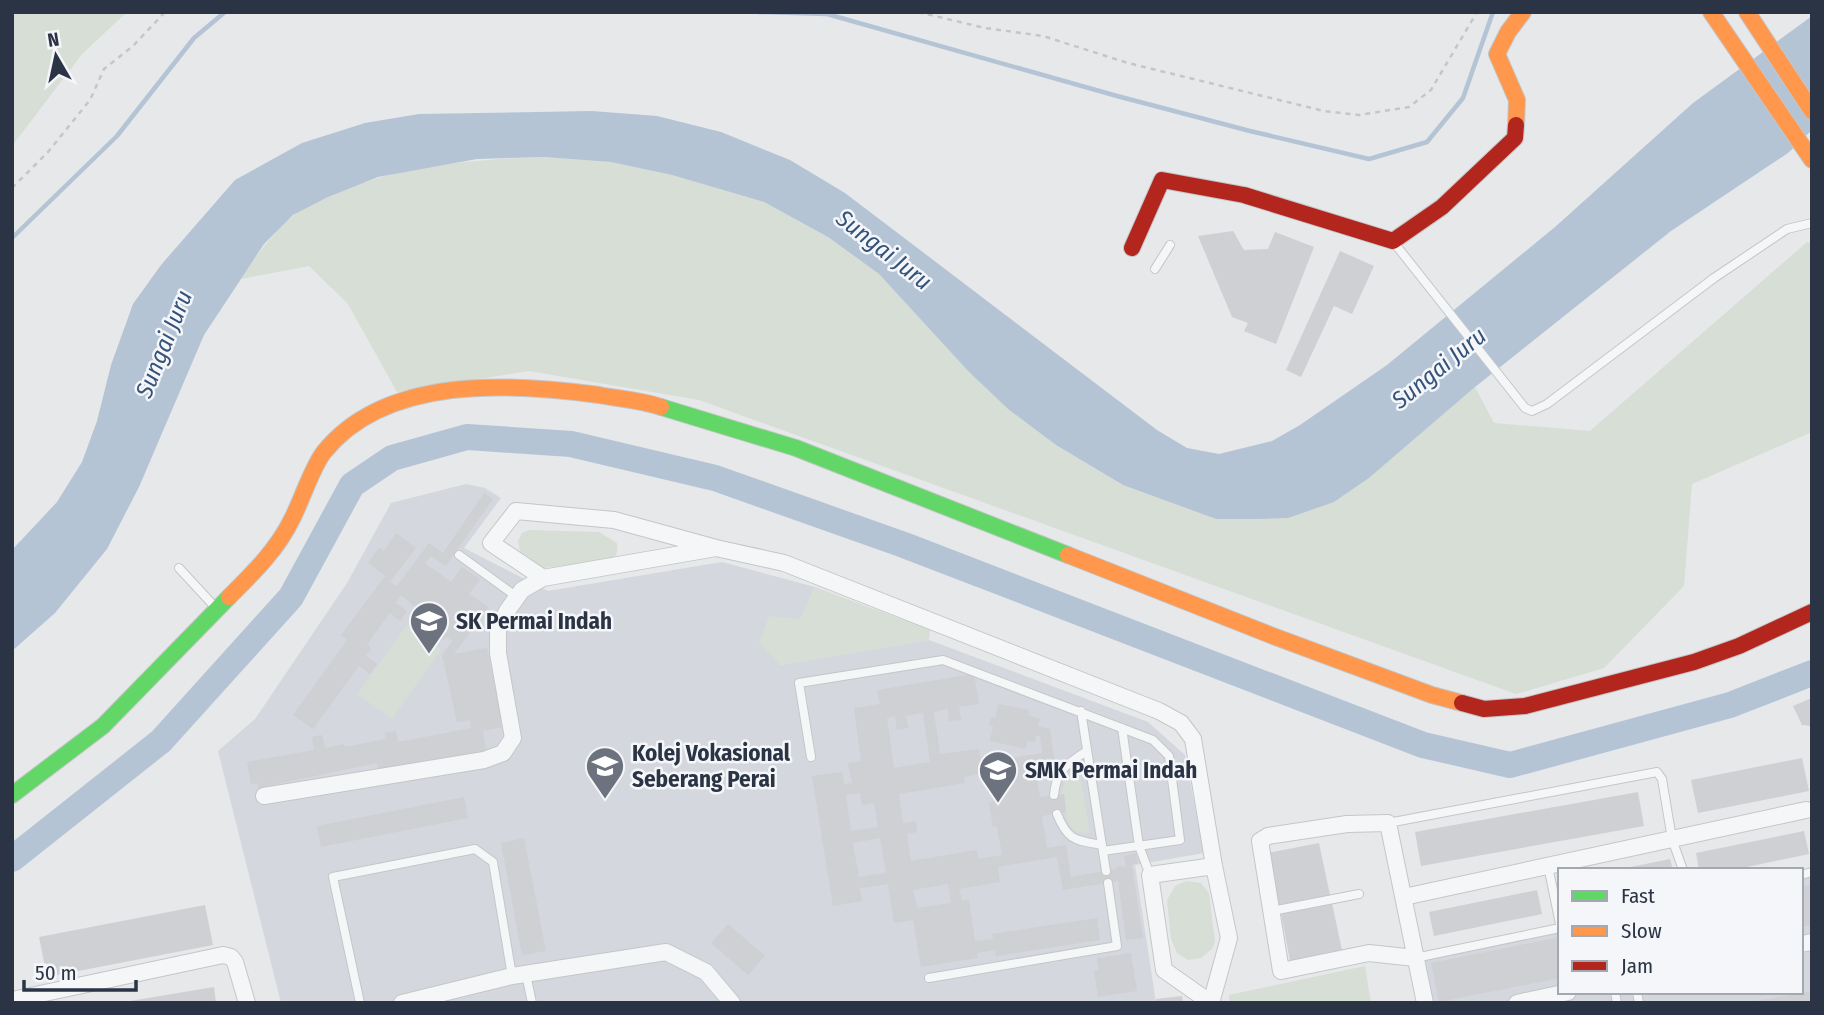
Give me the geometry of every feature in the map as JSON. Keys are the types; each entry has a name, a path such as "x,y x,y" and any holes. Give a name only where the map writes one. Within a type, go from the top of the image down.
{"main road":[{"path":"1132,247 1162,180 1244,195 1393,241 1442,207 1515,138 1517,100 1497,54 1508,32 1523,12"},
{"path":"1711,12 1812,160"},
{"path":"1749,15 1812,111"},
{"path":"12,795 103,726 268,558 291,522 323,453 353,424 393,405 426,394 462,388 555,389 650,403 796,448 1273,636 1432,695 1484,709 1525,706 1694,662 1740,646 1812,612"}],"street":[{"path":"544,578 491,543 516,511 614,520 784,564 1159,711 1181,723 1193,739 1229,939 1211,1003 1164,970 1150,875 1214,866"},
{"path":"264,796 484,760 503,753 513,738 498,653 498,629 506,611 522,590 544,578 716,548"},
{"path":"1404,897 1806,810"},
{"path":"1415,958 1369,953 1281,971 1260,841 1268,836 1346,824 1388,823 1425,1003"},
{"path":"402,1003 519,975 666,952 706,972 732,1003"},
{"path":"12,1000 223,955 231,957 235,962 247,1003"},
{"path":"1517,1003 1559,994"}],"lane":[{"path":"1393,241 1525,408 1532,411 1540,409 1714,278 1787,229 1812,223"},
{"path":"1155,269 1170,244"},
{"path":"459,555 517,597"},
{"path":"178,569 218,610"},
{"path":"811,757 799,683 943,660 1153,740 1169,756 1181,840 1103,848 1076,841 1065,832 1057,814"},
{"path":"1081,711 1106,871"},
{"path":"1122,728 1139,846 1150,875"},
{"path":"1055,795 1055,780 1068,764 1087,751"},
{"path":"1388,823 1657,772 1662,779 1672,839 1682,868"},
{"path":"360,1003 333,877 475,849 493,862 519,975 531,1003"},
{"path":"1548,866 1558,916"},
{"path":"929,978 1117,946 1108,883"},
{"path":"1272,911 1359,894"},
{"path":"1415,958 1558,926"}],"path":[{"path":"12,188 48,152 90,100 104,69 133,46 165,12"},
{"path":"918,12 985,28 1043,36 1128,63 1324,111 1359,115 1409,107 1431,90 1477,12"}],"shaded area":[{"path":"12,12 127,12 82,54 12,146"},
{"path":"544,157 611,162 672,175 764,202 828,237 879,274 969,372 1008,409 1056,445 1123,485 1216,519 1334,502 1369,478 1475,387 1494,423 1590,431 1807,242 1812,244 1812,432 1692,484 1684,586 1604,668 1516,694 699,400 529,371 397,392 348,304 309,266 241,279 284,224 305,208 346,189 401,172 429,167"},
{"path":"466,484 485,488 501,498 464,548 548,591 722,562 815,587 780,665 929,640 1148,722 1185,755 1204,853 1135,865 1156,1003 281,1003 218,751 255,719 347,583 391,503"},
{"path":"529,530 599,532 617,543 617,552 609,561 543,568 520,551 518,541 522,533"},
{"path":"815,587 930,630 929,640 780,665 759,643 769,616 800,619"},
{"path":"407,625 441,650 392,719 357,694"},
{"path":"1079,767 1090,833 1082,833 1071,826 1064,794 1061,794 1066,777"},
{"path":"1812,877 1812,1003 1425,1003 1415,958 1558,929 1558,994 1803,994 1803,879"},
{"path":"1186,881 1201,883 1209,893 1215,942 1212,949 1201,958 1188,960 1177,953 1171,939 1167,900 1175,886"},
{"path":"1365,966 1371,1003 1230,1003 1229,995"}],"water":[{"name":"Sungai Juru","path":"1812,16 1812,130 1788,153 1671,231 1475,387 1369,478 1334,502 1288,518 1216,519 1123,485 1056,445 1008,409 969,372 879,274 828,237 764,202 672,175 611,162 544,157 477,159 378,177 328,197 293,215 264,244 204,335 139,487 107,549 55,613 12,651 12,550 57,502 82,462 97,421 111,365 133,304 161,265 235,180 302,143 365,123 419,114 592,111 657,116 721,132 790,160 845,193 1157,430 1187,448 1219,454 1272,441 1387,365 1555,227 1693,103"}],"building":[{"path":"1233,231 1244,250 1268,249 1275,232 1314,247 1276,344 1244,331 1248,323 1232,317 1198,236"},
{"path":"1340,251 1374,266 1352,314 1334,306 1301,377 1286,370"},
{"path":"484,493 493,499 446,566 431,556 425,563 451,582 462,567 480,579 469,594 489,607 454,654 487,648 503,727 483,731 486,751 378,772 377,763 258,788 258,783 251,785 247,762 314,750 312,737 322,735 325,748 344,744 345,747 386,739 385,733 396,731 398,742 471,728 470,720 457,722 442,655 453,641 446,637 443,640 415,619 421,612 401,595 396,603 407,611 400,621 390,613 367,644 371,648 366,656 377,664 370,674 359,666 313,729 293,715 347,640 341,635 385,576 368,563 379,548 384,551 396,533 416,548 390,582 397,586 429,543 443,553"},
{"path":"974,674 979,704 959,707 961,720 949,721 948,709 934,712 940,754 979,749 981,763 1042,753 1040,736 1036,736 1035,742 1027,741 1026,749 990,741 993,726 989,725 991,717 995,718 998,704 1029,710 1028,715 1040,719 1038,726 1050,729 1055,762 1035,765 1040,797 1064,794 1066,812 1042,816 1047,848 1066,845 1071,877 1126,866 1124,856 1136,853 1138,863 1132,865 1143,938 1126,940 1118,881 1063,890 1057,857 998,867 1000,882 959,889 962,901 969,900 975,941 993,939 992,934 1097,918 1100,940 996,956 995,950 977,953 978,958 921,967 913,920 894,923 888,884 860,888 862,901 833,906 812,776 842,772 844,784 852,783 848,763 861,761 854,708 880,704 877,690","holes":["923,713 930,762 894,768 887,718 895,716 897,730 908,728 906,716","989,772 994,801 989,802 1002,855 978,859 977,850 911,861 907,834 917,832 916,821 903,823 899,794 965,783 964,777","860,793 862,805 874,803 878,827 851,831 846,795","880,838 886,873 859,877 853,843","948,884 951,903 917,908 913,890"]},
{"path":"1812,698 1812,726 1802,725 1793,706"},
{"path":"1802,758 1809,791 1698,813 1691,780"},
{"path":"1638,792 1644,826 1421,866 1415,832"},
{"path":"464,797 468,818 321,847 317,826"},
{"path":"1804,831 1809,854 1742,868 1699,868 1696,853"},
{"path":"524,838 546,951 522,955 501,843"},
{"path":"1319,843 1330,895 1278,906 1267,853"},
{"path":"1670,859 1672,868 1626,868"},
{"path":"1812,885 1812,925 1803,927 1803,887"},
{"path":"1537,890 1542,914 1434,936 1429,912"},
{"path":"1332,903 1343,955 1291,966 1281,913"},
{"path":"205,905 213,945 47,977 39,937"},
{"path":"728,924 765,956 748,975 711,943"},
{"path":"1558,937 1558,978 1439,1002 1431,963"},
{"path":"1131,953 1137,991 1098,997 1094,971 1099,970 1097,958"},
{"path":"214,987 216,1003 130,1003 130,1001"},
{"path":"1812,991 1812,1003 1757,1003 1757,1001"},
{"path":"1182,996 1183,1003 1156,1003 1156,999"}],"waterway":[{"path":"12,238 117,136 194,38 225,12"},
{"path":"758,12 827,14 1117,96 1369,159 1427,142 1463,98 1493,12"},
{"path":"12,859 161,741 291,597 352,485 392,458 467,437 571,444 715,478 904,545 1423,745 1510,765 1730,705 1812,673"}],"traffic: fast":[{"path":"661,407 796,448 1068,555"},
{"path":"12,795 103,726 229,597"}],"traffic: slow":[{"path":"1516,125 1517,100 1497,54 1508,32 1523,12"},
{"path":"1711,12 1812,160"},
{"path":"1747,12 1812,111"},
{"path":"229,597 264,561 279,541 324,452 350,427 381,409 415,397 490,387 599,395 661,407"},
{"path":"1068,555 1273,636 1432,695 1462,703"}],"traffic: jam":[{"path":"1132,248 1162,180 1244,195 1393,241 1442,207 1515,138 1516,125"},
{"path":"1462,703 1484,709 1525,706 1694,662 1739,646 1812,612"}],"place":[{"name":"SK Permai Indah","path":"429,655"},
{"name":"Kolej Vokasional Seberang Perai","path":"605,800"},
{"name":"SMK Permai Indah","path":"998,804"}]}
